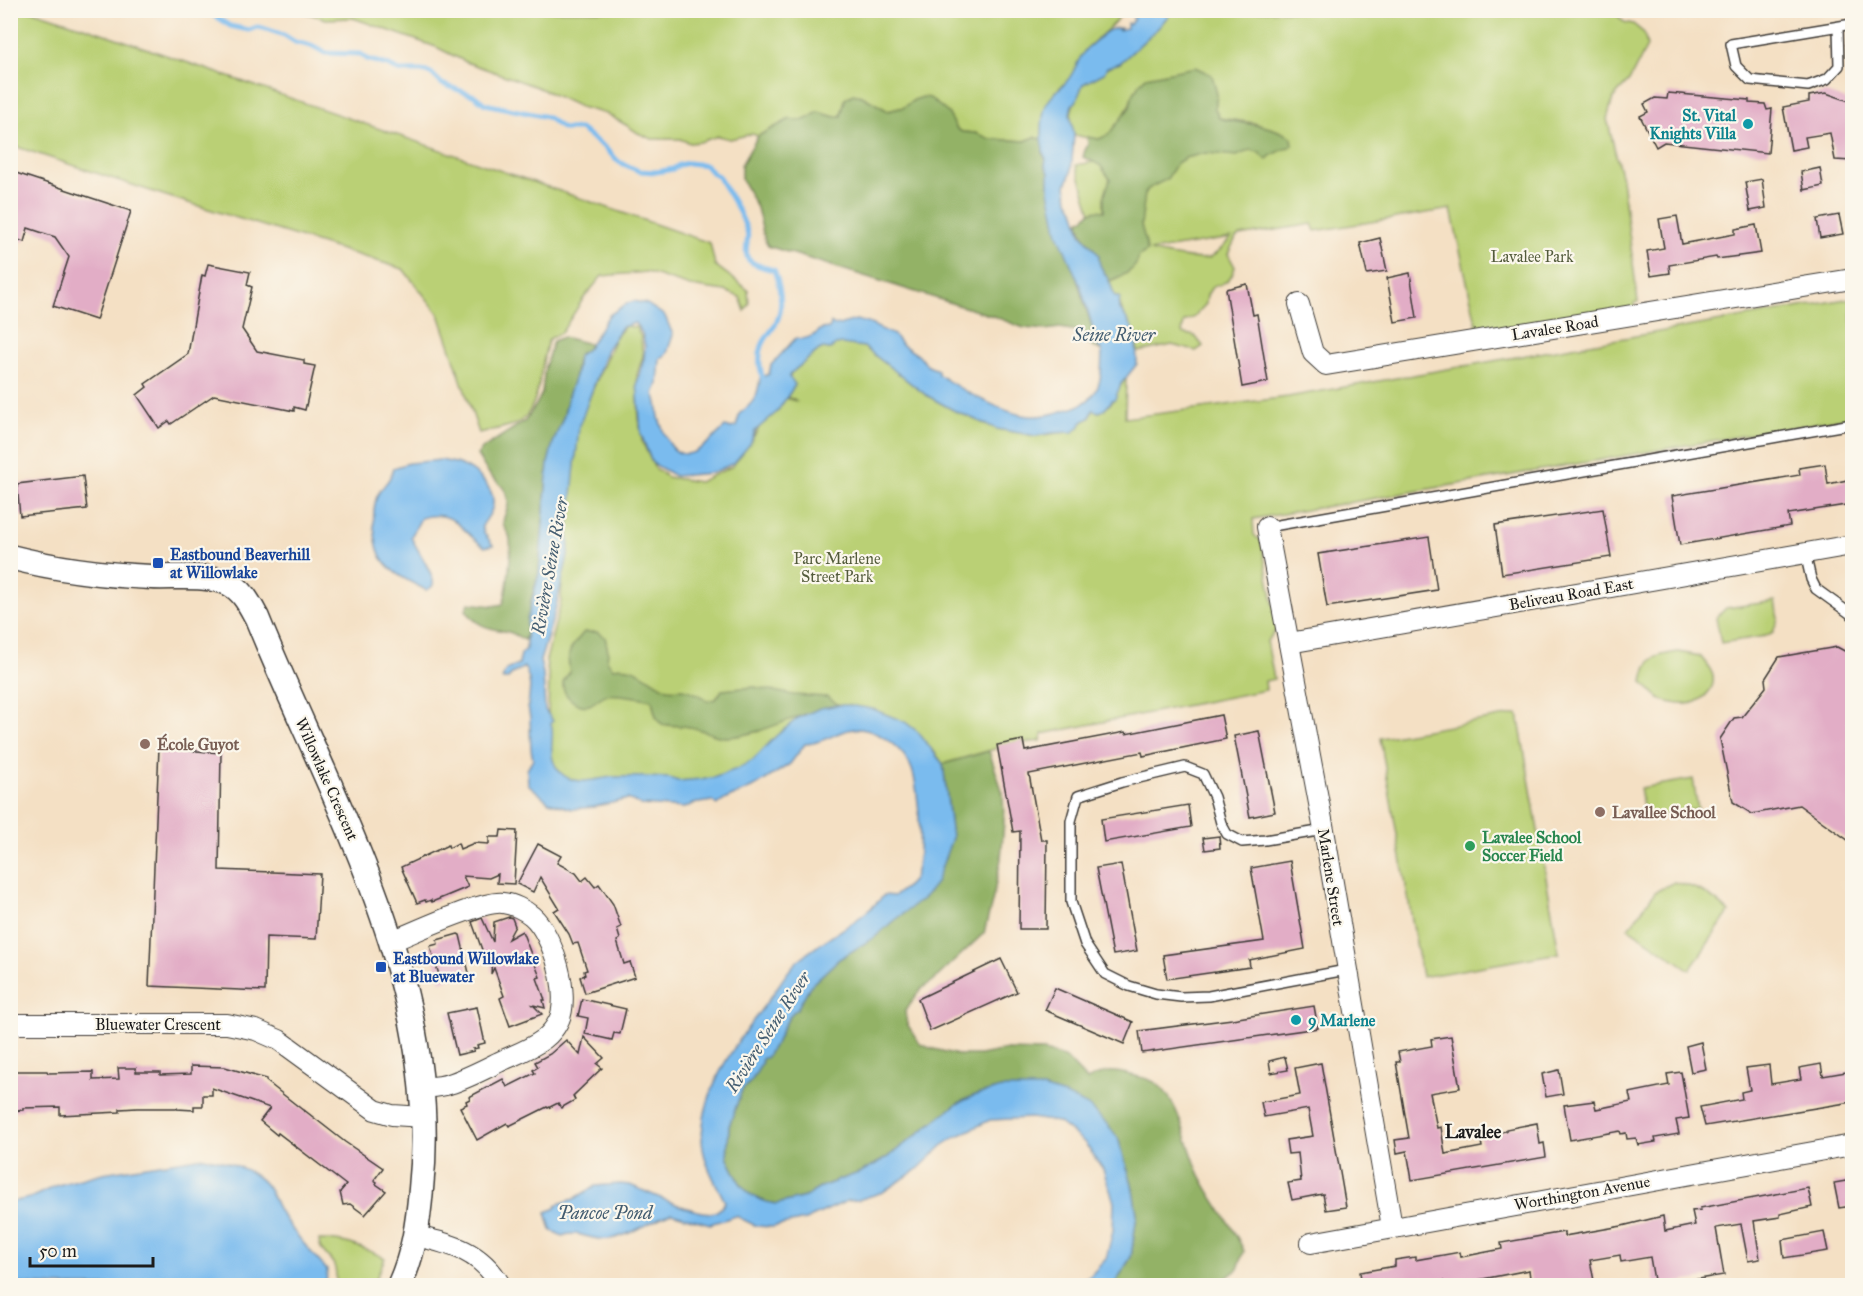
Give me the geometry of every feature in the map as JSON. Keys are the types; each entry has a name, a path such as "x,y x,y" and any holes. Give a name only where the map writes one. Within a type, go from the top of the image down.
{"street":[{"name":"Lavalee Road","path":"1299,304 1313,353 1326,365 1852,279"},
{"name":"Marlene Street","path":"1267,527 1324,830 1346,970 1392,1227"},
{"name":"Beliveau Road East","path":"1289,643 1852,545"},
{"name":"Willowlake Crescent","path":"10,556 80,571 149,577 217,579 231,584 243,594 257,618 358,850 392,941 415,1029 424,1117 423,1168 416,1236 399,1286"},
{"path":"392,941 480,906 503,903 522,909 533,916 543,929 557,963 564,1000 562,1013 559,1022 544,1039 459,1081 446,1086 422,1088"},
{"name":"Bluewater Crescent","path":"10,1024 227,1024 256,1030 279,1040 375,1110 392,1115 424,1117"},
{"name":"Worthington Avenue","path":"1311,1243 1852,1144"},
{"path":"416,1236 443,1242 472,1254 493,1272 501,1286"}],"lane":[{"path":"1838,27 1839,66 1827,79 1808,86 1750,80 1736,66 1731,44 1852,24"},
{"path":"1267,527 1852,424"},
{"path":"1805,553 1811,579 1816,589 1852,615"},
{"path":"1324,830 1242,842 1227,834 1203,774 1185,767 1122,782 1078,796 1071,821 1071,902 1085,944 1105,974 1129,987 1156,994 1180,997 1209,996 1346,970"}],"green space":[{"path":"11,10 33,11 93,30 710,243 715,265 748,290 749,304 745,311 740,297 725,291 690,286 647,272 602,276 583,299 562,332 549,339 535,398 524,418 516,424 479,433 439,314 403,269 163,195 11,145"},
{"path":"299,11 1125,11 1086,49 1069,80 1048,102 1043,125 1043,140 1035,137 1025,141 990,139 975,133 962,132 957,129 948,113 914,100 904,107 888,111 862,96 843,106 841,116 835,117 818,112 805,120 790,119 758,136 752,134 730,139 718,136 690,143 680,139 652,139 607,114 580,107 537,87 466,62 436,47 353,18 326,19"},
{"name":"Lavalee Park","path":"1172,11 1613,11 1624,22 1633,24 1644,33 1647,46 1629,81 1613,98 1607,119 1622,179 1638,302 1634,303 1635,308 1478,332 1451,209 1315,231 1312,224 1239,236 1228,254 1235,267 1232,275 1224,283 1212,287 1207,295 1206,304 1193,318 1184,322 1182,333 1195,336 1203,346 1196,351 1172,345 1138,352 1135,336 1109,281 1122,276 1144,252 1105,258 1076,165 1278,131 1254,123 1219,118 1215,109 1217,94 1132,97 1120,122 1104,137 1096,139 1074,135 1071,120 1072,108 1083,84 1104,73 1107,67 1120,63 1159,27","holes":["1231,238 1215,255 1204,259 1150,251"]},
{"path":"1195,67 1212,75 1217,94 1215,109 1219,118 1284,133 1292,138 1293,145 1270,156 1267,160 1258,152 1250,150 1237,156 1206,153 1185,158 1177,163 1167,179 1148,189 1145,194 1141,225 1147,251 1139,256 1132,269 1109,281 1098,263 1099,255 1084,235 1079,221 1092,212 1104,211 1104,197 1110,179 1100,165 1083,157 1088,145 1087,137 1099,139 1108,135 1130,107 1132,97 1146,77"},
{"path":"853,94 862,96 888,111 904,107 923,97 930,98 948,113 957,129 962,132 975,133 990,139 1025,141 1035,137 1043,140 1045,165 1049,173 1049,191 1098,346 1102,351 1086,342 1077,331 1060,328 1045,330 1024,328 993,316 768,246 757,208 741,178 741,165 758,136 790,119 805,120 818,112 835,117 841,116 845,99"},
{"name":"Parc Marlene Street Park","path":"1852,298 1852,417 1253,519 1254,535 1261,541 1278,628 1267,641 1274,679 1265,681 1266,690 1042,734 1041,741 1012,744 943,764 933,750 840,712 733,780 554,783 546,660 561,602 564,523 575,431 615,338 625,326 636,327 641,337 643,356 637,375 639,420 642,441 654,467 667,477 699,482 733,466 756,433 777,396 796,401 787,398 790,392 790,374 819,350 830,349 836,344 864,347 926,395 955,411 997,429 1036,436 1073,431 1083,421 1090,418 1093,410 1099,412 1109,406 1126,378 1125,418 1288,397"},
{"path":"563,337 590,344 585,352 580,353 577,360 574,381 548,463 539,573 531,600 525,640 484,626 470,616 466,610 469,603 493,606 503,604 510,559 509,535 503,523 508,504 506,493 488,473 477,455 483,448 525,421 542,393 545,367 553,341"},
{"path":"1775,601 1778,619 1773,632 1766,636 1721,643 1716,618 1726,608"},
{"path":"584,632 597,632 605,637 608,651 607,661 613,668 636,670 661,686 668,689 689,690 707,701 716,699 722,690 755,687 793,695 827,697 839,705 811,712 755,732 726,737 690,727 663,724 657,718 652,700 610,695 589,705 579,704 566,694 563,685 564,679 570,672 569,654"},
{"path":"1678,652 1700,656 1713,676 1710,691 1692,703 1680,704 1664,701 1643,682 1647,667 1653,659"},
{"name":"Lavalee School Soccer Field","path":"1518,714 1559,953 1422,977 1380,738"},
{"path":"989,751 1003,793 1004,822 1001,859 984,933 933,981 921,989 905,1011 907,1024 920,1044 958,1055 980,1055 1006,1050 1045,1051 1066,1058 1087,1080 1099,1074 1113,1072 1144,1078 1157,1084 1171,1101 1200,1175 1244,1251 1238,1269 1217,1285 1114,1285 1131,1257 1137,1214 1132,1184 1118,1138 1001,1088 973,1096 957,1104 885,1159 861,1172 823,1186 805,1197 777,1204 750,1195 740,1183 727,1157 729,1126 742,1090 752,1080 760,1062 766,1058 773,1045 776,1044 783,1027 810,986 839,959 875,937 893,921 952,838 943,764"},
{"path":"1693,779 1698,809 1645,818 1640,788"},
{"path":"1674,882 1704,892 1729,912 1690,970 1629,928 1655,892"},
{"path":"319,1240 361,1247 385,1258 373,1285 336,1285 334,1265 322,1251"}],"water":[{"name":"Seine River","path":"1140,10 1172,11 1159,27 1120,63 1107,67 1104,73 1083,84 1070,114 1074,135 1071,172 1066,185 1068,200 1074,209 1081,234 1099,255 1101,266 1115,297 1120,298 1120,309 1131,325 1136,338 1137,364 1121,384 1115,399 1107,408 1099,412 1093,410 1090,418 1083,421 1073,432 1036,436 997,429 955,411 926,395 864,347 842,344 830,349 819,350 790,374 789,377 795,384 793,388 777,412 755,431 750,444 734,463 712,473 675,476 652,463 641,434 637,383 645,346 642,333 635,323 622,327 607,349 579,427 568,533 569,552 540,661 545,710 553,721 551,723 553,760 562,774 568,778 587,781 641,777 669,778 678,781 713,778 753,760 776,736 798,718 820,708 839,705 873,709 905,722 918,732 943,764 952,838 936,883 923,899 875,937 839,959 810,986 783,1027 776,1044 766,1058 763,1058 752,1080 742,1090 729,1126 727,1157 740,1183 750,1195 777,1204 805,1197 823,1186 861,1172 885,1159 957,1104 973,1096 1001,1088 1043,1088 1068,1096 1088,1106 1118,1138 1132,1184 1137,1214 1131,1257 1114,1285 1077,1285 1091,1275 1106,1259 1113,1231 1114,1202 1103,1169 1084,1142 1058,1122 1031,1118 990,1120 942,1146 918,1169 883,1192 847,1201 805,1220 772,1227 756,1226 736,1216 710,1224 671,1213 633,1232 617,1237 603,1239 574,1234 562,1236 551,1230 546,1212 595,1186 630,1185 673,1203 707,1213 721,1208 725,1202 707,1163 702,1138 704,1118 716,1079 749,1026 797,961 855,921 884,895 894,896 912,881 916,872 919,842 917,791 911,767 904,755 893,744 880,735 866,730 850,730 821,741 805,744 790,764 756,786 717,805 712,801 692,804 685,808 641,805 628,799 594,807 572,809 549,802 528,784 527,770 533,759 528,707 529,681 524,667 508,679 502,679 506,670 519,664 521,654 526,649 527,620 539,573 548,463 576,373 578,356 588,348 609,315 628,303 634,301 647,304 665,316 673,335 667,353 660,358 658,384 654,394 666,438 676,451 683,454 698,450 725,427 736,427 740,413 749,406 758,390 760,378 769,374 771,365 796,338 810,337 821,329 830,328 831,323 835,326 856,320 894,335 901,344 918,355 928,366 938,370 938,374 946,380 1008,411 1029,416 1043,416 1084,403 1093,395 1098,385 1102,351 1098,346 1081,288 1058,234 1049,191 1049,173 1045,165 1043,117 1048,101 1070,77 1086,49 1109,30 1127,28 1127,23 1130,24 1134,19 1132,15"},
{"path":"441,460 466,467 483,480 491,492 493,507 482,526 493,545 485,547 457,523 443,516 421,518 411,537 433,581 430,589 426,590 399,575 382,559 376,539 374,510 377,496 390,477 393,468 409,463"},
{"path":"204,1157 240,1167 264,1183 287,1222 327,1270 326,1285 11,1285 11,1202 30,1198 58,1185 103,1173"}],"building":[{"name":"St. Vital Knights Villa","path":"1668,93 1749,100 1749,103 1765,104 1767,110 1772,109 1768,153 1664,142 1656,147 1640,116 1648,112 1644,104 1655,98 1667,99"},
{"path":"1826,93 1852,102 1852,136 1848,137 1852,161 1835,160 1830,133 1805,137 1807,147 1791,150 1783,107 1809,102 1809,96"},
{"path":"1820,168 1823,186 1804,190 1801,172"},
{"path":"10,171 131,211 96,320 53,306 69,257 55,237 28,228 24,242 10,237"},
{"path":"1762,179 1766,208 1750,211 1745,182"},
{"path":"1839,215 1843,234 1820,238 1817,219"},
{"path":"1677,216 1682,244 1735,234 1735,229 1756,225 1761,253 1717,259 1716,257 1669,265 1670,273 1651,276 1647,251 1664,248 1659,219"},
{"path":"1380,238 1387,271 1367,274 1360,243"},
{"path":"208,264 250,272 247,285 252,287 242,329 257,351 304,360 304,364 315,366 305,410 294,407 294,411 214,395 171,424 169,421 159,428 137,395 147,387 145,384 188,354 202,275 205,276"},
{"path":"1410,273 1417,318 1395,322 1387,278"},
{"path":"1247,284 1253,315 1257,314 1268,382 1242,387 1226,289"},
{"path":"1825,464 1828,484 1852,479 1852,504 1788,514 1790,526 1680,545 1672,496 1800,475 1799,468"},
{"path":"83,476 87,509 20,516 17,484"},
{"path":"1603,509 1611,557 1502,574 1495,525"},
{"path":"1429,537 1437,590 1327,607 1318,554"},
{"path":"1837,647 1852,655 1852,843 1799,805 1752,814 1733,802 1720,739 1734,718 1742,717 1766,687 1765,679 1779,657"},
{"path":"1221,715 1226,739 1143,756 1142,752 1029,774 1041,840 1047,840 1046,929 1019,929 1020,831 1013,832 997,745 1023,740 1025,751"},
{"path":"1259,731 1275,812 1250,817 1234,736"},
{"name":"École Guyot","path":"159,748 221,753 219,870 320,874 316,939 266,937 265,991 149,986"},
{"path":"1188,805 1191,827 1104,842 1101,819"},
{"path":"501,830 517,831 514,884 497,883 498,874 489,878 463,876 468,887 432,902 425,900 417,903 401,867 448,845 449,848 458,843 460,849 474,843 489,844 489,837 500,837"},
{"path":"1219,836 1220,848 1205,850 1203,838"},
{"path":"538,844 561,856 557,863 576,873 582,881 587,877 595,887 599,884 613,904 621,927 617,929 620,939 617,941 624,964 630,962 635,977 585,993 580,977 585,975 584,971 587,970 578,943 573,944 554,911 559,908 540,877 533,892 517,884"},
{"path":"1290,861 1305,949 1249,960 1250,967 1167,979 1163,955 1264,941 1251,868"},
{"path":"1121,864 1137,951 1113,955 1096,868"},
{"path":"482,918 493,942 494,922 512,918 515,926 508,939 522,931 540,977 537,978 545,1000 543,1000 545,1008 533,1005 542,1014 510,1026 500,998 504,996 494,968 491,974 492,956 485,958 472,922"},
{"path":"458,934 469,973 441,981 430,946 438,944 437,940"},
{"path":"1001,959 1017,992 930,1031 918,999"},
{"path":"1055,988 1133,1022 1124,1044 1045,1010"},
{"path":"582,999 626,1009 620,1034 614,1033 612,1040 585,1034 588,1018 578,1016"},
{"path":"1314,1006 1318,1028 1142,1053 1139,1031"},
{"path":"477,1007 485,1043 477,1045 478,1048 473,1049 474,1051 457,1055 447,1013"},
{"path":"1451,1036 1460,1088 1430,1093 1437,1128 1441,1127 1445,1154 1482,1147 1480,1136 1537,1123 1540,1144 1544,1143 1546,1157 1412,1180 1407,1151 1397,1153 1395,1140 1409,1138 1396,1062 1400,1062 1398,1052 1432,1046 1431,1039"},
{"path":"584,1037 604,1058 597,1064 602,1068 573,1096 575,1100 561,1108 558,1103 547,1107 509,1126 507,1123 477,1140 460,1107 467,1104 469,1097 503,1079 507,1087 535,1073 533,1070 538,1067 535,1062 550,1054 566,1040 580,1055"},
{"path":"1701,1042 1706,1069 1691,1072 1686,1046"},
{"path":"1285,1057 1288,1070 1271,1073 1269,1061"},
{"path":"1321,1063 1346,1207 1326,1210 1323,1194 1292,1200 1288,1183 1301,1181 1298,1153 1288,1154 1286,1140 1313,1136 1308,1109 1264,1117 1261,1102 1300,1095 1295,1068"},
{"path":"1821,1064 1823,1076 1852,1071 1852,1102 1705,1126 1700,1107 1742,1099 1741,1092 1750,1090 1746,1068 1769,1065 1771,1084 1801,1079 1799,1068"},
{"path":"191,1066 225,1067 266,1079 304,1111 383,1168 374,1180 386,1191 365,1215 350,1204 343,1205 340,1192 346,1185 260,1121 270,1108 212,1088 212,1095 203,1095 203,1106 194,1106 194,1110 137,1108 120,1109 120,1112 60,1115 60,1107 23,1108 23,1110 10,1111 10,1071 93,1072 93,1080 119,1079 118,1068 136,1068 136,1072 160,1072 160,1075 191,1074"},
{"path":"1559,1070 1563,1094 1546,1097 1542,1074"},
{"path":"1681,1072 1689,1118 1676,1120 1679,1134 1655,1138 1656,1142 1638,1145 1636,1138 1627,1139 1626,1133 1621,1134 1620,1131 1570,1140 1564,1105 1594,1101 1596,1109 1631,1102 1629,1093 1669,1085 1667,1074"},
{"path":"1852,1180 1852,1206 1839,1208 1834,1183"},
{"path":"1808,1188 1812,1207 1780,1214 1780,1217 1754,1221 1760,1259 1748,1261 1741,1224 1716,1228 1724,1275 1655,1286 1650,1257 1621,1262 1620,1255 1590,1260 1595,1286 1531,1286 1529,1270 1447,1286 1443,1286 1443,1281 1415,1286 1362,1286 1360,1272 1395,1266 1395,1260 1415,1257 1415,1260 1460,1252 1461,1257 1502,1249 1501,1243 1564,1232 1564,1236 1663,1216 1665,1231 1695,1225 1692,1211 1701,1210 1700,1208"},
{"path":"1824,1232 1828,1251 1784,1258 1782,1240"}],"waterway":[{"path":"205,10 230,26 249,30 257,27 263,28 284,35 295,42 315,47 325,53 361,54 367,59 400,71 431,73 442,84 475,96 485,104 547,117 563,129 580,129 619,162 639,171 656,172 688,163 706,165 712,173 718,176 741,216 748,234 746,252 748,259 757,265 774,270 778,282 781,302 779,315 763,343 760,356 764,384"}],"place":[{"name":"St. Vital Knights Villa","path":"1748,124"},
{"name":"Eastbound Beaverhill at Willowlake","path":"158,563"},
{"name":"École Guyot","path":"145,744"},
{"name":"Lavallee School","path":"1600,812"},
{"name":"Lavalee School Soccer Field","path":"1470,846"},
{"name":"Eastbound Willowlake at Bluewater","path":"381,967"},
{"name":"9 Marlene","path":"1296,1020"}],"district":[{"name":"Lavalee","path":"1473,1132"}],"water label":[{"name":"Rivière Seine River","path":"550,566"},
{"name":"Rivière Seine River","path":"768,1032"},
{"name":"Pancoe Pond","path":"605,1213"}]}
